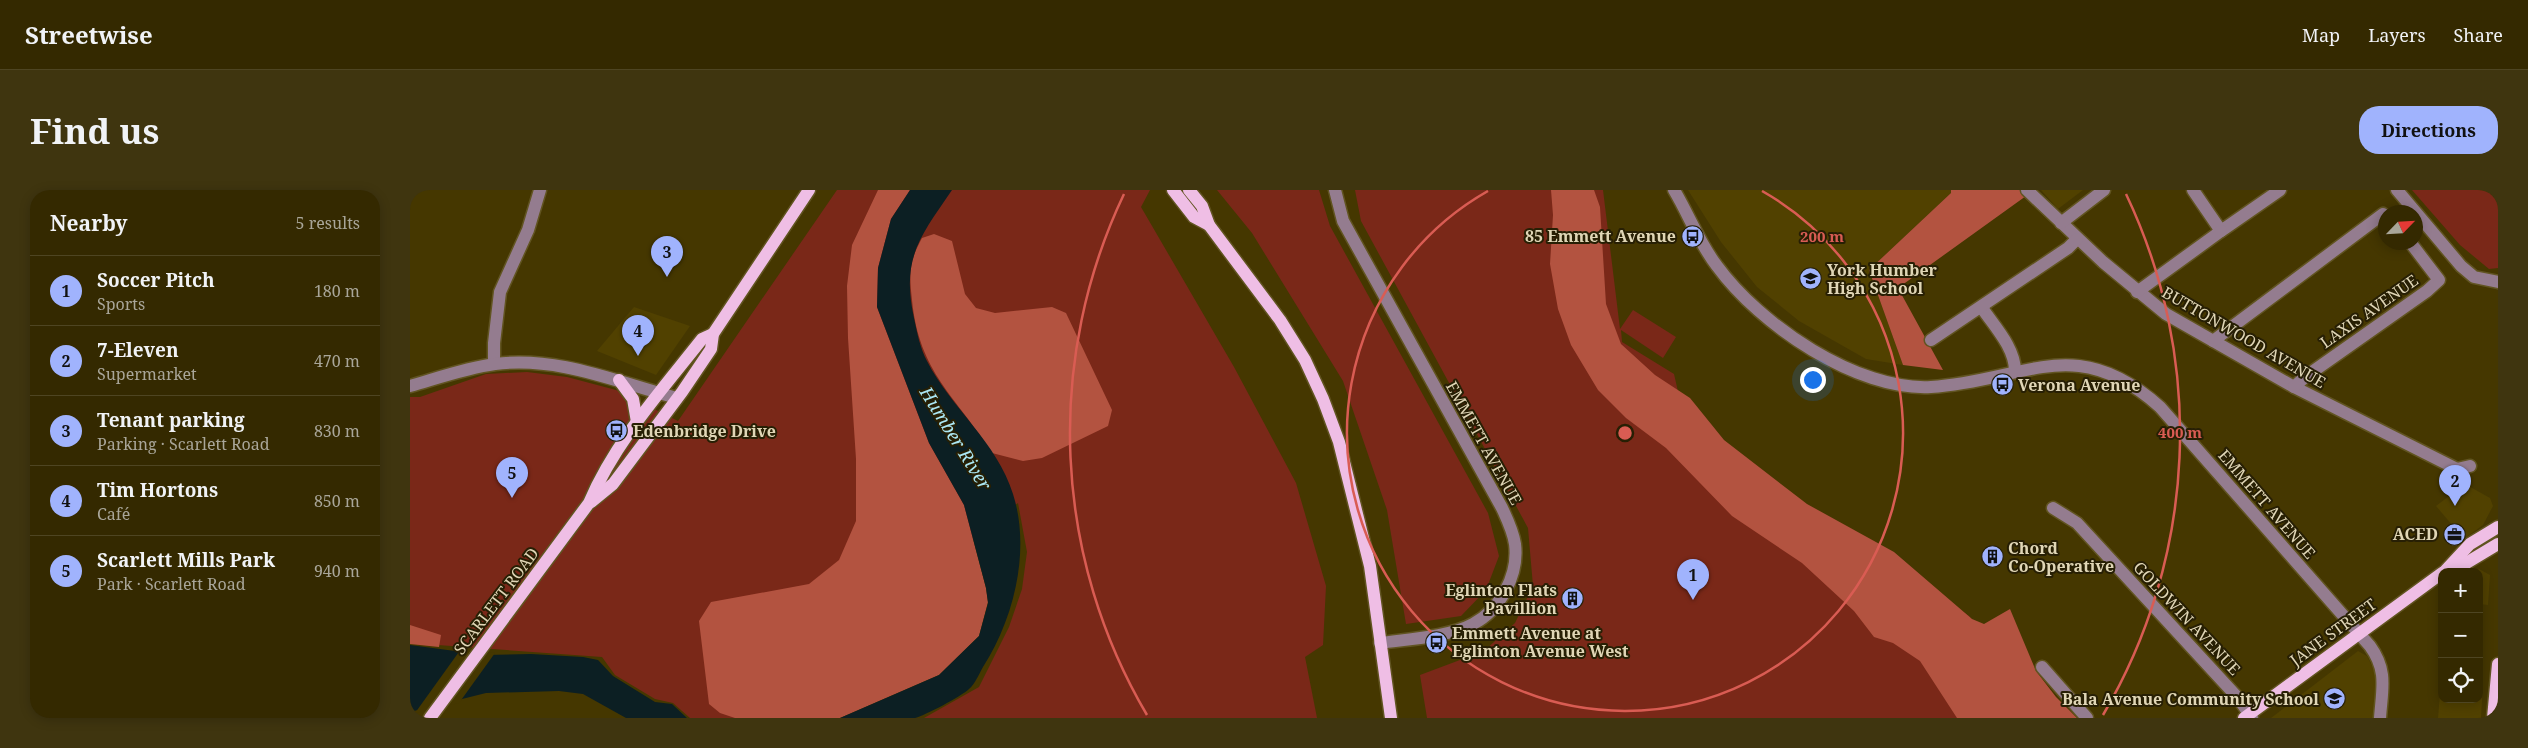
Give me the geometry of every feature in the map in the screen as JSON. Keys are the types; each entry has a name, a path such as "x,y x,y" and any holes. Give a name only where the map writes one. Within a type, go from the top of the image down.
{"main road":[{"name":"SCARLETT ROAD","path":"589,503 613,484 677,398 711,349 713,334 810,190"},
{"path":"1173,190 1198,212 1209,225 1280,320 1305,360 1323,399 1339,442 1373,582 1391,718"},
{"path":"1189,190 1198,212"},
{"name":"SCARLETT ROAD","path":"430,718 492,631 589,503 601,475 637,422 702,339 713,334"},
{"path":"619,380 633,398 637,422"},
{"name":"JANE STREET","path":"2448,568 2470,544 2498,527"},
{"name":"JANE STREET","path":"2453,568 2463,565 2498,544"},
{"name":"JANE STREET","path":"2248,717 2438,576"},
{"path":"2493,718 2498,664"}],"street":[{"path":"494,364 494,344 500,292 528,230 540,190"},
{"name":"EMMETT AVENUE","path":"1335,190 1343,220 1502,508 1515,545 1515,555 1505,593 1487,615 1461,629 1380,643"},
{"name":"EMMETT AVENUE","path":"1674,190 1709,255 1737,291 1779,327 1840,365 1880,381 1925,387 1953,384 2048,365 2084,366 2111,373 2140,389 2160,407 2360,633 2375,653 2382,668 2380,718"},
{"name":"BUTTONWOOD AVENUE","path":"2027,190 2077,239 2137,292 2166,314 2294,387 2457,469 2470,466"},
{"path":"2061,223 2104,190"},
{"path":"2193,190 2221,231"},
{"path":"2137,292 2280,190"},
{"path":"2397,190 2461,266 2474,277 2498,282"},
{"path":"2213,341 2378,219"},
{"path":"1931,340 1982,308 2068,248 2077,239"},
{"name":"LAXIS AVENUE","path":"2294,387 2305,377 2427,291 2439,280 2416,250"},
{"path":"1982,308 2011,350 2015,360 2015,371"},
{"path":"410,386 494,364 550,364 590,371 659,394 677,398"},
{"name":"GOLDWIN AVENUE","path":"2053,508 2077,523 2239,699 2248,717"},
{"path":"2042,667 2087,718"}],"shaded area":[{"path":"837,190 1150,190 1141,207 1234,367 1296,483 1326,586 1323,645 1305,657 1317,718 924,718 979,687 1009,627 1022,589 1027,552 1018,503 978,531 829,718 690,718 673,703 655,699 615,675 602,657 410,643 410,397 420,397 486,374 527,372 567,377 616,390 678,421"},
{"path":"878,190 910,190 891,219 878,268 877,307 929,443 964,505 988,602 979,636 939,675 840,718 735,718 720,713 709,704 699,621 711,602 809,584 839,560 856,521 856,459 848,338 847,286 852,245"},
{"path":"1217,190 1319,190 1330,226 1488,513 1499,556 1486,590 1461,616 1406,624 1387,510 1343,381 1252,233"},
{"path":"1355,190 1603,190 1620,329 1633,310 1676,337 1663,358 1621,330 1622,342 1674,374 1685,422 1969,616 2055,718 1427,718 1420,675 1484,651 1515,623 1533,586 1528,528 1361,221"},
{"path":"1551,190 1594,190 1600,207 1606,304 1621,344 1655,375 1690,398 1724,440 1807,504 1894,552 1972,619 1984,624 2010,609 2036,671 2056,697 2077,718 1957,718 1920,661 1893,643 1874,637 1854,611 1802,563 1732,516 1666,448 1626,418 1598,390 1571,345 1558,309 1550,264 1553,215"},
{"name":"York Humber High School","path":"1688,190 1951,190 1951,193 1869,270 1903,365 1866,359 1799,321 1757,287 1721,242"},
{"path":"1951,190 2021,190 2026,196 1898,288 1943,370 1903,365 1869,270 1951,193"},
{"path":"2041,190 2083,190 2058,209"},
{"path":"2412,190 2498,190 2498,268 2489,269 2460,245"},
{"path":"934,234 952,241 965,294 976,308 995,313 1052,307 1066,313 1112,410 1108,426 1042,458 1023,461 992,453 941,382 922,347 916,325 910,282 912,261 922,238"},
{"path":"634,307 690,326 656,375 597,351"},
{"path":"2465,484 2490,498 2493,506 2483,525 2464,539 2436,506"},
{"path":"2483,571 2490,575 2488,605 2483,604"},
{"path":"410,625 441,635 439,647 410,644"},
{"name":"Bala Avenue Community School","path":"2358,651 2367,656 2374,670 2377,682 2374,718 2271,718"},
{"path":"2439,703 2482,703 2481,718 2438,718"}],"water":[{"name":"Humber River","path":"910,190 952,190 922,235 916,249 910,279 914,318 922,351 927,361 948,394 985,441 1006,475 1018,516 1020,561 1011,606 1003,628 994,648 969,689 943,705 915,718 840,718 939,675 979,636 988,603 986,588 964,505 929,443 877,307 878,268 891,219"},
{"path":"410,645 485,655 531,654 583,657 598,660 613,676 655,702 672,704 687,718 626,718 583,694 559,691 486,693 410,712"}],"pier":[{"path":"461,649 495,653 459,703 415,713"}],"place":[{"name":"85 Emmett Avenue","path":"1692,236"},
{"name":"Tenant parking","path":"667,277"},
{"name":"York Humber High School","path":"1811,279"},
{"name":"Tim Hortons","path":"638,356"},
{"name":"Verona Avenue","path":"2002,385"},
{"name":"Edenbridge Drive","path":"617,431"},
{"name":"Scarlett Mills Park","path":"512,498"},
{"name":"7-Eleven","path":"2455,506"},
{"name":"ACED","path":"2454,534"},
{"name":"Chord Co-Operative","path":"1992,557"},
{"name":"Eglinton Flats Pavillion","path":"1573,599"},
{"name":"Soccer Pitch","path":"1693,600"},
{"name":"Emmett Avenue at Eglinton Avenue West","path":"1436,642"},
{"name":"Bala Avenue Community School","path":"2335,699"}]}
